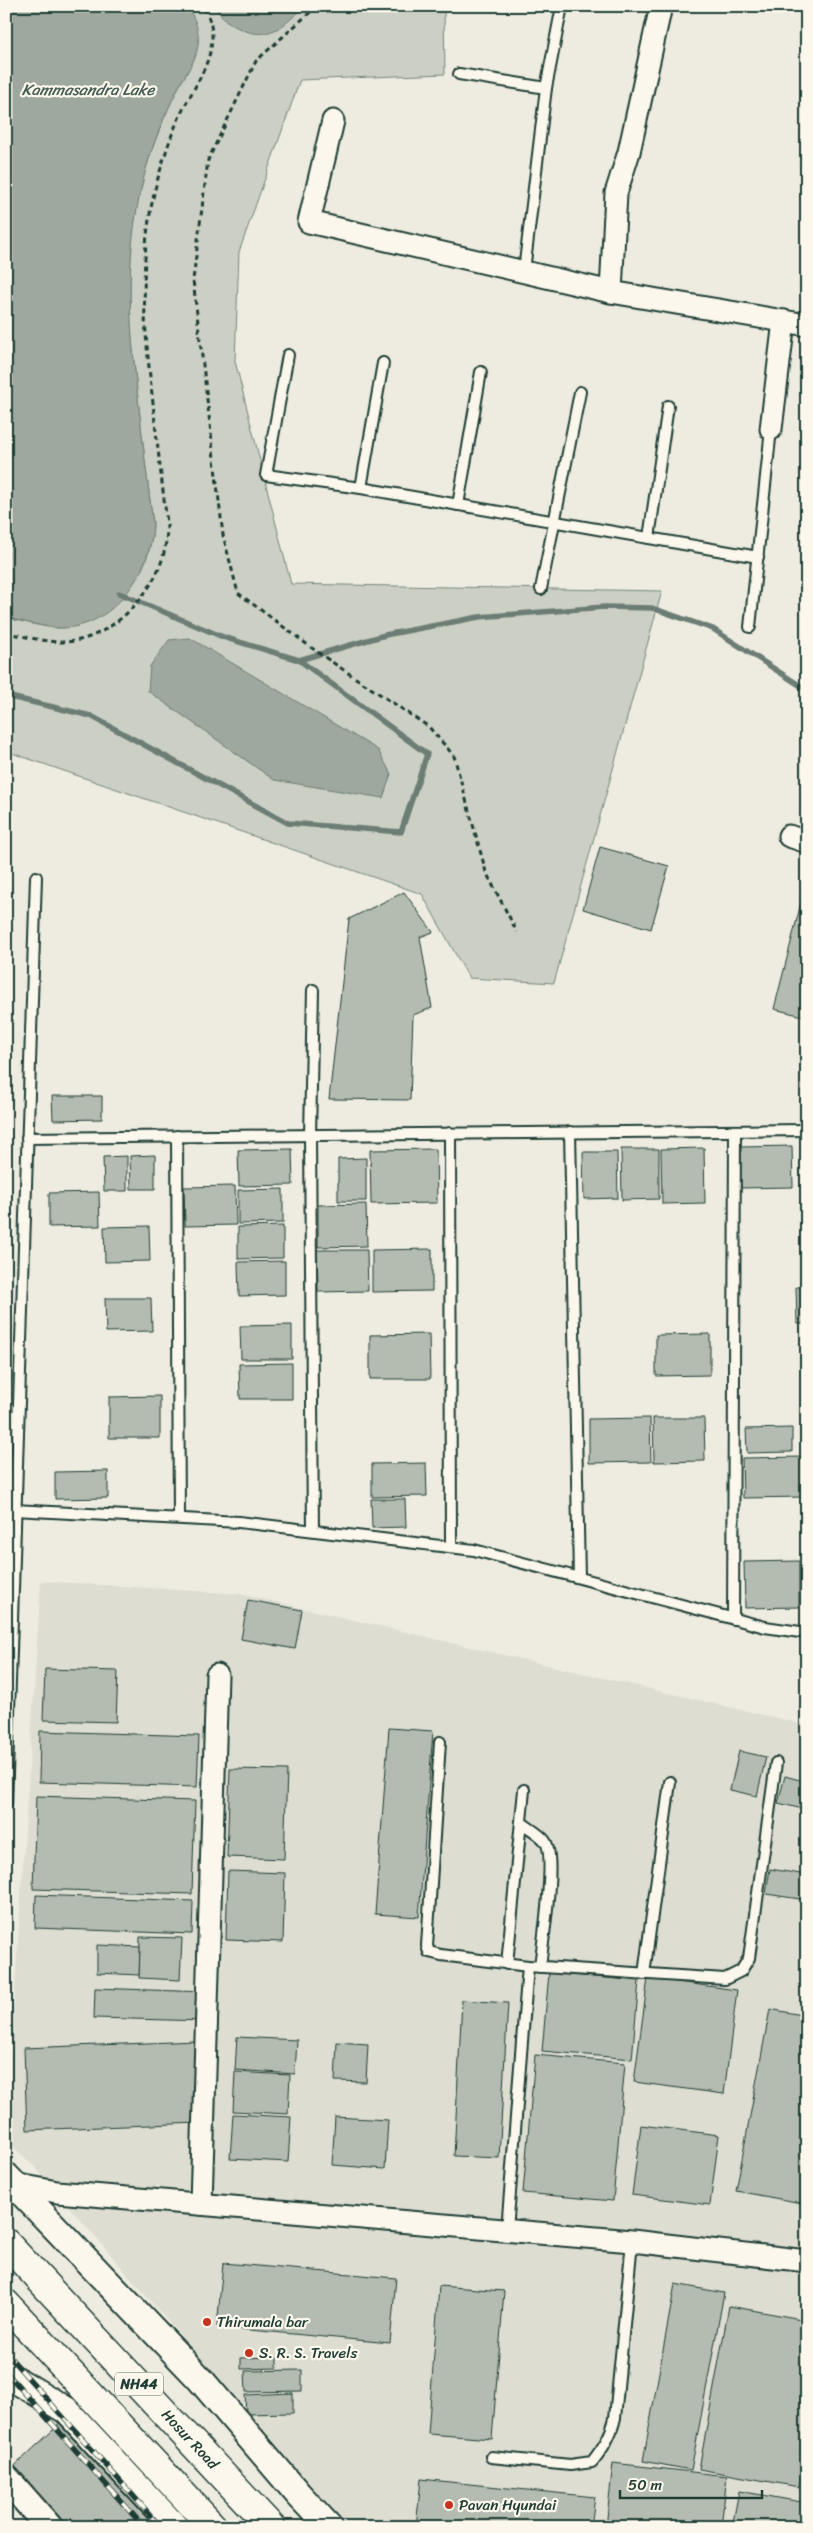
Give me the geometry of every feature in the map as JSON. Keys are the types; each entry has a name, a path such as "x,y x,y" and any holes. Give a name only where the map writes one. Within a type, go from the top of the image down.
{"highway":[{"name":"Hosur Road","path":"6,2243 270,2527"},
{"name":"NH44","path":"6,2304 213,2527"}],"street":[{"path":"611,292 616,193 629,152 661,6"},
{"path":"333,121 309,222 611,292 807,325"},
{"path":"771,429 784,321"},
{"path":"201,2204 218,1675"},
{"path":"10,2180 57,2192 632,2241 807,2261"},
{"path":"10,2180 200,2379 299,2495 329,2527"},
{"path":"6,2374 66,2410 175,2527"},
{"path":"6,2478 49,2527"},
{"path":"299,2495 296,2510 298,2518 306,2527"}],"lane":[{"path":"524,271 546,88 562,6"},
{"path":"459,74 546,88"},
{"path":"288,354 266,475 361,488 758,557"},
{"path":"361,488 383,363"},
{"path":"458,505 481,372"},
{"path":"541,589 580,392"},
{"path":"650,538 668,406"},
{"path":"750,628 771,429"},
{"path":"6,1805 14,1510 36,876"},
{"path":"313,1530 310,1135 314,990"},
{"path":"27,1138 807,1130"},
{"path":"733,1619 735,1131"},
{"path":"570,1132 578,1577"},
{"path":"450,1133 451,1547"},
{"path":"177,1136 179,1518"},
{"path":"14,1510 239,1522 474,1550 765,1627 807,1633"},
{"path":"440,1742 427,1946 429,1952 507,1964 644,1974 725,1979 745,1968 776,1763"},
{"path":"644,1974 670,1782"},
{"path":"507,1964 524,1790"},
{"path":"521,1822 546,1841 549,1855 550,1876 540,1967"},
{"path":"507,2230 528,1966"},
{"path":"491,2457 570,2465 592,2462 603,2448 612,2433 615,2418 632,2241"}],"path":[{"path":"6,633 63,642 94,634 120,619 134,606 152,581 164,554 167,523 145,335 143,272 150,210 158,179 179,119 209,60 212,48 210,23 203,6"}],"shaded area":[{"path":"186,6 444,6 445,74 300,80 239,252 235,361 291,584 662,591 554,983 469,978 422,894 6,751 6,618 63,628 75,625 96,615 110,607 133,584 141,571 151,541 153,524 131,332 131,257 137,207 146,167 176,92 196,56"},
{"path":"41,1581 241,1594 807,1725 807,2527 346,2527 33,2165 6,2140 6,2058 11,2051"}],"water":[{"name":"Kammasandra Lake","path":"6,6 186,6 194,19 198,35 197,52 174,96 151,153 141,189 132,243 131,325 153,524 151,542 146,560 138,577 114,607 98,618 81,625 63,628 42,626 6,618"},
{"path":"215,6 305,6 276,30 260,34 251,33 233,25 223,17"},
{"path":"190,638 378,750 391,774 383,798 274,780 148,691 150,666 169,640"}],"building":[{"path":"600,847 669,866 651,929 583,909"},
{"path":"404,892 433,932 420,937 432,1008 413,1015 410,1100 329,1099 349,919"},
{"path":"802,899 807,900 807,1017 774,1009"},
{"path":"52,1096 102,1096 102,1119 53,1120"},
{"path":"792,1146 793,1187 741,1188 740,1147"},
{"path":"704,1148 705,1203 662,1204 661,1149"},
{"path":"292,1149 293,1185 239,1186 238,1150"},
{"path":"436,1149 437,1203 371,1204 370,1150"},
{"path":"621,1149 659,1149 659,1199 622,1200"},
{"path":"583,1152 617,1152 618,1198 584,1199"},
{"path":"155,1155 155,1189 131,1189 130,1156"},
{"path":"127,1156 127,1191 104,1191 103,1157"},
{"path":"366,1158 366,1201 338,1201 338,1159"},
{"path":"235,1186 236,1225 185,1226 184,1187"},
{"path":"283,1189 283,1223 238,1224 238,1190"},
{"path":"99,1192 100,1226 49,1227 49,1193"},
{"path":"366,1204 367,1246 318,1247 318,1205"},
{"path":"149,1226 150,1261 105,1262 104,1227"},
{"path":"283,1226 283,1258 238,1259 238,1227"},
{"path":"432,1249 432,1291 372,1292 372,1250"},
{"path":"317,1250 367,1250 368,1291 318,1292"},
{"path":"285,1261 285,1295 239,1296 238,1262"},
{"path":"796,1287 807,1287 807,1324 797,1324"},
{"path":"105,1298 151,1298 152,1331 106,1332"},
{"path":"292,1325 292,1359 241,1359 240,1326"},
{"path":"429,1334 430,1379 370,1379 370,1335"},
{"path":"710,1334 710,1375 656,1376 656,1335"},
{"path":"292,1363 292,1399 240,1399 239,1364"},
{"path":"160,1396 160,1438 109,1438 109,1397"},
{"path":"650,1418 651,1462 589,1463 589,1419"},
{"path":"653,1418 704,1418 705,1461 654,1462"},
{"path":"792,1428 792,1452 747,1453 746,1429"},
{"path":"804,1457 805,1497 743,1498 742,1458"},
{"path":"426,1463 427,1496 372,1497 372,1464"},
{"path":"108,1471 108,1498 55,1499 55,1472"},
{"path":"371,1499 405,1499 406,1527 372,1528"},
{"path":"799,1561 799,1607 745,1608 744,1562"},
{"path":"248,1600 302,1610 295,1649 241,1639"},
{"path":"45,1669 118,1671 116,1722 43,1720"},
{"path":"389,1728 433,1731 419,1917 375,1914"},
{"path":"40,1731 199,1736 197,1787 39,1782"},
{"path":"739,1751 766,1757 757,1796 730,1790"},
{"path":"230,1769 287,1770 284,1859 227,1857"},
{"path":"785,1776 807,1782 807,1810 778,1803"},
{"path":"36,1796 195,1801 192,1894 33,1889"},
{"path":"770,1869 807,1875 807,1900 766,1894"},
{"path":"228,1871 285,1873 283,1942 226,1940"},
{"path":"36,1895 193,1901 192,1934 35,1928"},
{"path":"140,1937 182,1938 180,1980 139,1978"},
{"path":"97,1945 140,1947 139,1975 97,1973"},
{"path":"549,1973 639,1981 632,2059 542,2051"},
{"path":"648,1978 737,1990 724,2094 634,2082"},
{"path":"95,1988 206,1992 205,2021 94,2018"},
{"path":"462,2000 508,2003 499,2158 454,2156"},
{"path":"770,2009 807,2016 807,2204 736,2191"},
{"path":"237,2037 297,2040 295,2074 235,2070"},
{"path":"196,2041 199,2123 27,2130 24,2048"},
{"path":"337,2042 368,2044 366,2082 335,2081"},
{"path":"535,2055 625,2063 613,2201 523,2193"},
{"path":"235,2072 290,2075 288,2114 233,2111"},
{"path":"233,2114 291,2117 288,2162 230,2159"},
{"path":"335,2117 388,2120 385,2169 332,2165"},
{"path":"641,2125 719,2135 710,2205 632,2195"},
{"path":"223,2263 396,2278 390,2343 217,2327"},
{"path":"675,2284 724,2293 691,2470 643,2461"},
{"path":"439,2286 504,2291 492,2439 428,2434"},
{"path":"729,2306 807,2320 807,2444 799,2487 699,2469"},
{"path":"277,2357 277,2368 241,2369 241,2358"},
{"path":"302,2370 302,2391 246,2392 245,2371"},
{"path":"293,2393 293,2413 246,2414 245,2395"},
{"path":"67,2417 169,2527 57,2527 7,2473"},
{"path":"613,2463 727,2476 721,2527 606,2527"},
{"path":"807,2465 807,2487 803,2486"},
{"path":"421,2479 595,2497 591,2527 416,2527"},
{"path":"739,2491 807,2503 807,2527 732,2527"}],"waterway":[{"path":"6,696 91,716 288,823 401,832 427,754 299,660 223,637 119,593"},
{"path":"299,660 385,635 479,617 604,607 652,608 713,629 807,690"}],"railway":[{"path":"6,2353 161,2527"},
{"path":"6,2372 144,2527"}],"place":[{"name":"Thirumala bar","path":"207,2322"},
{"name":"S. R. S. Travels","path":"249,2353"},
{"name":"Pavan Hyundai","path":"449,2505"}]}
